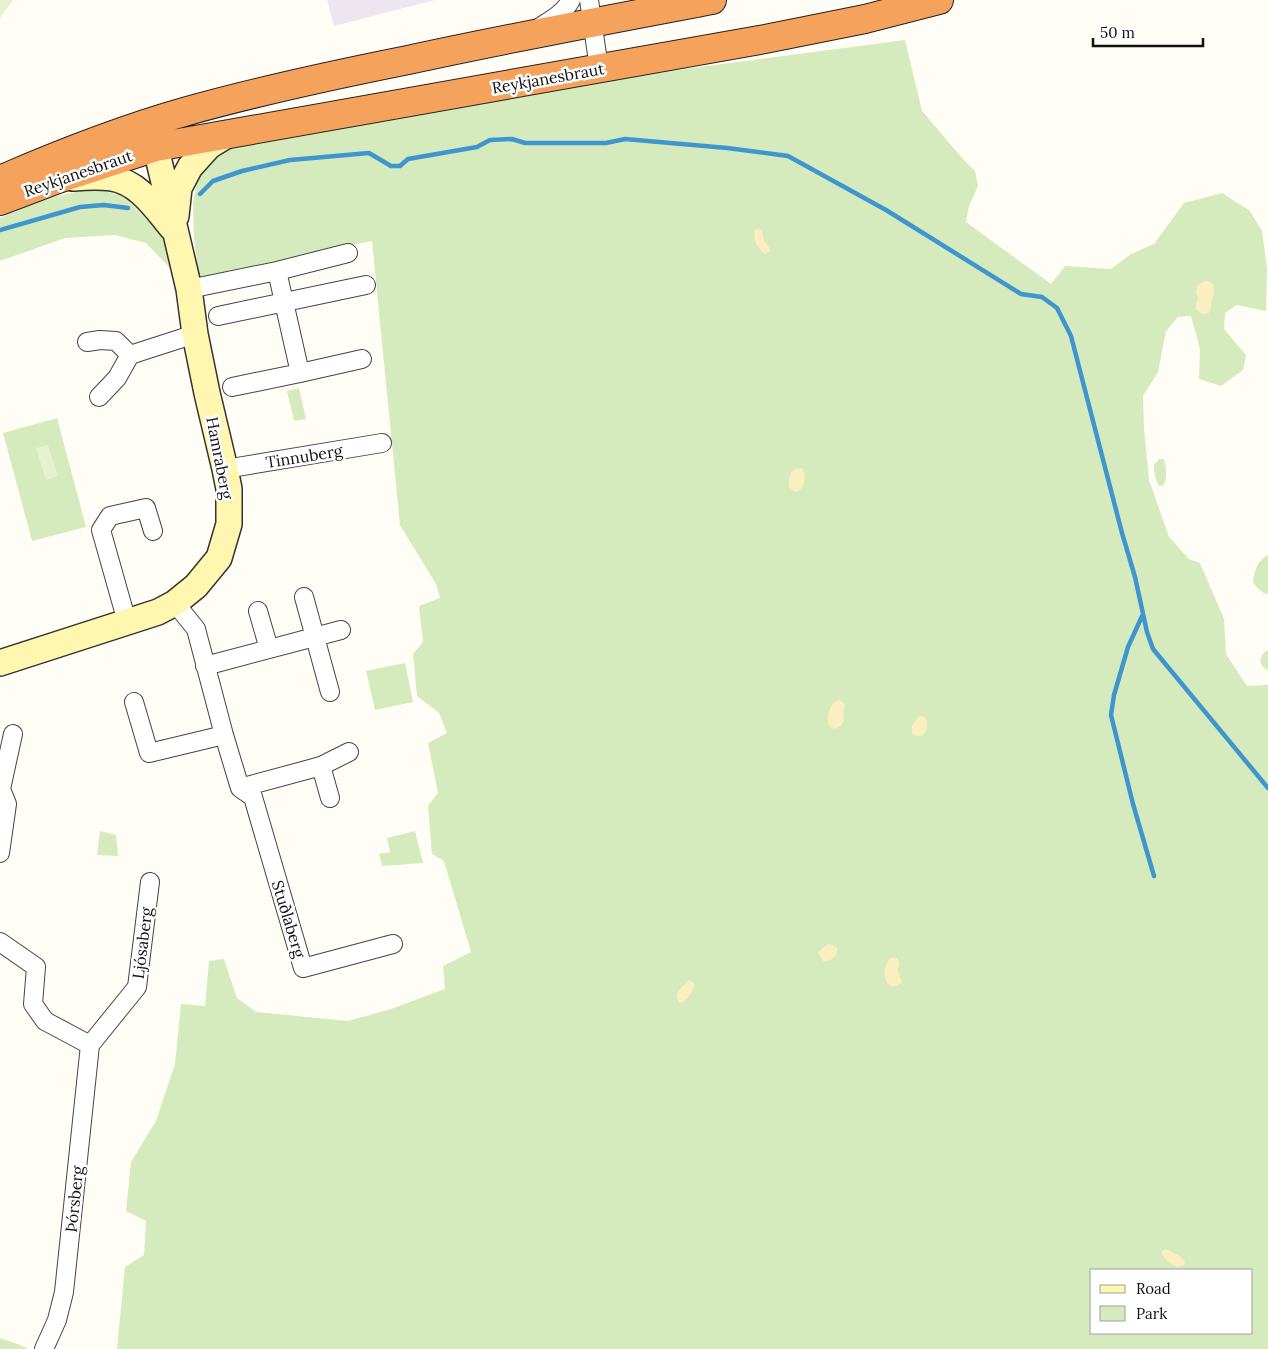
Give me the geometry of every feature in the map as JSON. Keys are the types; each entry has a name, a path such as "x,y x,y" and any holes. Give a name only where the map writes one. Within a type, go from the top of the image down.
{"highway":[{"name":"Reykjanesbraut","path":"0,201 58,179 238,98 529,34 591,11 712,0"},
{"name":"Reykjanesbraut","path":"0,180 50,158 153,135 227,135 799,33 865,19 939,0"}],"street":[{"path":"529,34 558,16 571,0"},
{"path":"591,11 599,68"},
{"name":"Reykjanesbraut","path":"153,135 175,231"},
{"path":"175,231 179,188 190,167 209,146 227,135"},
{"path":"58,179 98,176 113,178 128,184 142,193 175,231"},
{"name":"Hamraberg","path":"0,663 158,612 176,603 196,586 218,558 230,524 229,489 226,469 207,393 195,334 189,289 175,231"},
{"path":"189,289 277,271 348,253"},
{"path":"277,271 300,373"},
{"path":"218,316 366,285"},
{"path":"99,396 117,378 130,355 195,334"},
{"path":"87,342 100,340 116,341 130,355"},
{"path":"232,387 362,359"},
{"name":"Tinnuberg","path":"226,469 382,443"},
{"path":"127,622 101,530 110,516 146,508 153,530"},
{"path":"304,597 330,692"},
{"name":"Stuðlaberg","path":"176,603 196,629 240,788 253,797 304,968 393,944"},
{"path":"258,611 269,649"},
{"path":"205,666 341,630"},
{"path":"134,702 149,753 224,735"},
{"path":"0,853 7,804 1,789 13,734"},
{"path":"240,788 322,766 349,752"},
{"path":"322,766 330,798"},
{"name":"Ljósaberg","path":"90,1045 137,987 150,882"},
{"path":"0,942 36,967 33,1004 45,1021 90,1045"},
{"name":"Þórsberg","path":"44,1349 57,1320 64,1292 90,1045"}],"shaded area":[{"path":"327,0 435,0 334,26"}],"green space":[{"path":"0,0 13,0 0,18"},
{"path":"905,40 922,111 975,171 978,186 969,206 966,222 1051,284 1065,266 1111,269 1131,254 1154,244 1184,203 1222,193 1250,211 1262,231 1267,268 1266,311 1237,305 1225,313 1224,329 1246,355 1243,370 1221,386 1199,379 1200,349 1191,316 1178,317 1166,331 1158,372 1143,396 1149,480 1169,537 1189,559 1200,563 1224,619 1226,654 1247,686 1268,685 1268,1349 117,1349 125,1267 144,1255 146,1221 126,1211 131,1162 156,1121 175,1064 181,1004 205,1006 209,961 224,959 237,998 256,1012 348,1021 391,1009 445,989 443,966 471,952 444,861 432,854 428,806 438,793 428,743 447,733 439,713 417,696 413,654 423,642 419,606 440,598 436,584 400,525 372,241 199,277 194,238 193,204 196,186 206,159 233,141 647,74"},
{"path":"83,190 104,191 132,198 163,236 170,268 146,243 115,235 65,238 0,261 0,218 42,200"},
{"path":"299,388 306,419 294,421 287,391"},
{"path":"57,418 86,527 32,541 3,433"},
{"path":"48,445 58,476 46,480 36,448"},
{"path":"1159,459 1164,459 1166,476 1163,486 1159,486 1155,473 1154,465"},
{"path":"1268,555 1268,594 1257,588 1253,582 1257,566"},
{"path":"1268,651 1268,670 1261,664 1262,656"},
{"path":"405,663 413,702 375,710 366,671"},
{"path":"100,831 116,835 118,856 97,855"},
{"path":"415,831 423,863 382,866 379,854 390,852 387,838"},
{"path":"0,1338 20,1345 28,1349 0,1349"}],"sand":[{"path":"755,230 762,230 764,241 769,247 770,251 766,254 756,244 754,233"},
{"path":"1205,281 1213,284 1214,293 1211,310 1209,313 1202,314 1196,310 1198,299 1196,291 1198,285"},
{"path":"801,468 804,472 804,483 801,489 795,492 789,487 790,476 794,470"},
{"path":"839,700 845,705 844,719 842,725 835,729 830,727 828,718 833,703"},
{"path":"918,717 926,718 927,728 922,736 916,736 912,733 912,726"},
{"path":"828,944 837,948 837,954 827,961 823,961 818,953"},
{"path":"891,958 897,958 899,962 898,972 902,982 896,986 888,984 885,974 887,962"},
{"path":"689,980 694,983 693,989 688,998 680,1003 677,994"},
{"path":"1166,1249 1181,1257 1185,1261 1184,1265 1177,1267 1167,1261 1161,1253"}],"waterway":[{"path":"200,194 213,181 242,171 290,160 369,153 391,166 400,166 408,159 477,147 490,140 512,139 525,143 606,143 625,139 727,148 788,156 886,210 1021,294 1042,297 1057,308 1071,336 1153,649 1268,788"},
{"path":"0,230 80,207 104,205 128,208"},
{"path":"1143,614 1128,647 1114,695 1111,715 1133,804 1154,876"}]}
